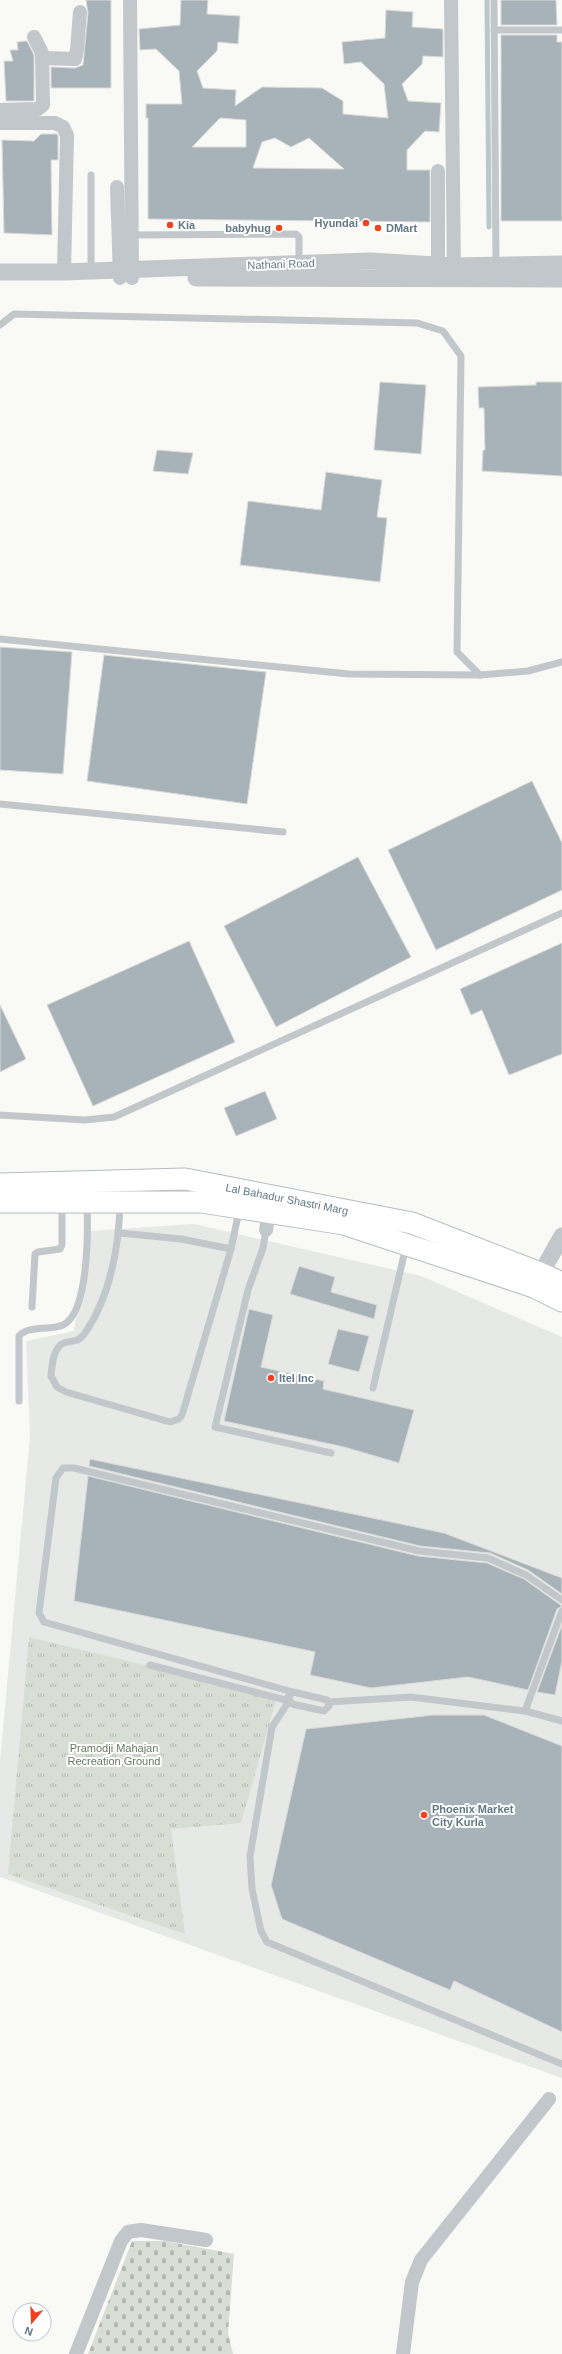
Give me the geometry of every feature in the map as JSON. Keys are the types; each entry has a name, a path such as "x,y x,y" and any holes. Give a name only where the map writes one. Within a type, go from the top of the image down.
{"main road":[{"name":"Lal Bahadur Shastri Marg","path":"0,1202 62,1192 185,1179 412,1223 537,1280 562,1301"},
{"path":"185,1179 187,1202"},
{"name":"Lal Bahadur Shastri Marg","path":"0,1184 62,1192 87,1202 187,1202 240,1208 268,1221 344,1224 406,1245 537,1280 562,1283"}],"street":[{"path":"126,274 130,235 130,0"},
{"path":"446,272 453,168 451,0"},
{"path":"43,58 74,59 78,50 80,12"},
{"path":"0,110 38,109 43,103 43,58 34,37"},
{"path":"0,123 55,123 63,127 67,135 64,272"},
{"path":"438,171 446,272"},
{"path":"117,187 126,274"},
{"path":"370,261 370,280"},
{"name":"Nathani Road","path":"0,279 126,274 299,271 370,261 446,272"},
{"name":"Nathani Road","path":"299,271 370,280 446,272 500,270 562,264"},
{"name":"Nathani Road","path":"500,270 562,279"},
{"name":"Nathani Road","path":"0,272 64,272 91,275"},
{"path":"537,1280 562,1236"},
{"path":"403,2354 412,2282 421,2260 549,2099"},
{"path":"76,2354 120,2241 128,2232 141,2230 206,2240"}],"lane":[{"path":"494,0 500,270"},
{"path":"494,30 562,30"},
{"path":"91,175 91,275"},
{"path":"130,235 296,234 298,237 299,271"},
{"path":"0,325 14,314 417,323 443,331 461,356 458,652 480,675"},
{"path":"0,639 349,674 480,675 528,671 562,662"},
{"path":"0,804 283,832"},
{"path":"0,1115 85,1120 114,1117 562,913"},
{"path":"32,1307 35,1254 38,1252 56,1251 62,1245 62,1192"},
{"path":"19,1401 19,1336 30,1330 63,1324 69,1320 75,1308 84,1279 86,1263 87,1202"},
{"path":"120,1202 120,1233 101,1304 85,1333 78,1341 63,1343 57,1349 51,1376 57,1387 66,1392 170,1422 179,1419 182,1415 231,1249 240,1208"},
{"path":"268,1221 263,1248 248,1290 215,1427 331,1454"},
{"path":"373,1388 412,1223"},
{"path":"120,1233 181,1239 231,1249"},
{"path":"562,1600 526,1575 488,1558 419,1551 74,1468 63,1468 56,1478 39,1612 44,1622 293,1692 327,1700 329,1702 411,1697 525,1711 562,1721"},
{"path":"525,1711 562,1611"},
{"path":"150,1665 289,1701 292,1704 324,1711 329,1706 329,1702"},
{"path":"293,1692 290,1693 289,1701 272,1727 250,1856 252,1889 261,1931 267,1942 562,2064"}],"shaded area":[{"path":"194,1224 421,1276 562,1337 562,2078 0,1877 0,1761 30,1437 26,1341 74,1331 90,1231"}],"green space":[{"name":"Pramodji Mahajan Recreation Ground","path":"29,1637 277,1697 241,1823 171,1829 185,1934 8,1874"},
{"path":"132,2241 165,2241 234,2254 228,2333 233,2354 88,2354"}],"building":[{"path":"86,0 111,0 111,88 51,88 51,67 75,68 83,65 88,13"},
{"path":"181,0 208,0 207,14 240,16 238,44 218,42 217,51 197,71 203,88 236,90 235,106 262,87 322,88 343,101 343,114 388,118 384,84 361,62 344,64 342,42 385,38 386,10 413,12 412,27 443,29 443,57 423,56 422,64 402,84 408,101 441,103 439,132 425,131 407,150 407,170 430,170 430,222 148,219 148,118 146,118 146,104 182,104 179,71 156,49 140,50 139,29 180,25","holes":["220,118 246,120 246,147 192,147","275,138 291,147 309,138 344,169 253,168 262,142"]},
{"path":"501,0 556,0 557,25 501,25"},
{"path":"501,35 557,35 557,42 562,42 562,221 501,221"},
{"path":"27,41 34,55 34,101 6,101 4,61 13,61 10,50 18,50 17,42"},
{"path":"41,134 57,134 58,136 58,160 51,160 52,235 4,233 2,140 34,141"},
{"path":"380,382 426,385 421,454 374,450"},
{"path":"536,382 562,382 562,476 482,471 483,450 485,450 484,408 479,408 478,387 536,385"},
{"path":"157,450 193,453 188,474 153,471"},
{"path":"326,472 382,480 377,517 387,518 380,582 240,565 248,501 321,510"},
{"path":"0,647 72,652 63,774 0,770"},
{"path":"104,655 266,672 247,804 87,781"},
{"path":"532,781 562,843 562,890 436,950 388,850"},
{"path":"358,857 411,957 276,1027 224,926"},
{"path":"189,941 235,1042 93,1106 47,1005"},
{"path":"562,943 562,1054 509,1075 482,1010 471,1015 460,989"},
{"path":"0,1005 26,1059 0,1072"},
{"path":"265,1091 277,1119 236,1136 224,1108"},
{"path":"299,1266 335,1277 331,1292 377,1305 374,1319 290,1294"},
{"name":"Itel Inc","path":"249,1309 273,1315 261,1367 324,1381 323,1389 414,1410 399,1463 344,1447 224,1421"},
{"path":"338,1329 369,1336 359,1372 328,1364"},
{"path":"90,1459 444,1533 562,1578 562,1594 528,1570 490,1553 420,1546 89,1466"},
{"path":"88,1476 418,1556 487,1563 524,1579 562,1606 557,1609 528,1690 468,1677 371,1688 310,1675 315,1652 74,1601"},
{"path":"562,1625 562,1661 555,1695 537,1692"},
{"name":"Phoenix Market City Kurla","path":"433,1715 484,1715 562,1746 562,2032 454,1981 450,1990 282,1919 271,1885 306,1729"}],"waterway":[{"path":"487,0 489,227"}],"place":[{"name":"Hyundai","path":"366,223"},
{"name":"Kia","path":"170,225"},
{"name":"babyhug","path":"279,228"},
{"name":"DMart","path":"378,228"},
{"name":"Itel Inc","path":"271,1378"},
{"name":"Phoenix Market City Kurla","path":"424,1815"}]}
